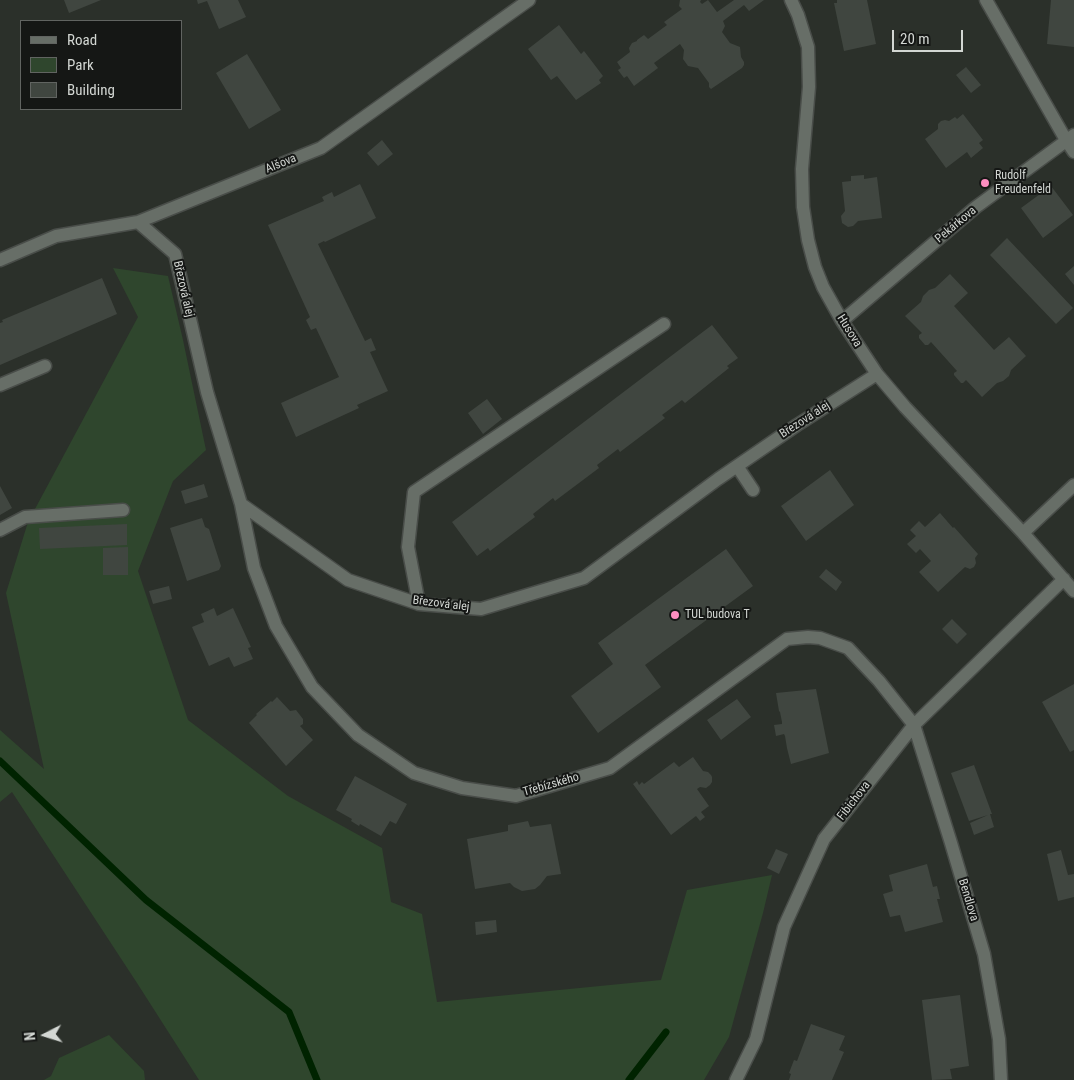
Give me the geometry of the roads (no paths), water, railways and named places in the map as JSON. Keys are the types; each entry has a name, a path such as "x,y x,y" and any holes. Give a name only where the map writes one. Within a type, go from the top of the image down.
{"street":[{"name":"Alšova","path":"0,260 56,236 138,222 321,148 529,0"},
{"name":"Husova","path":"791,0 808,47 809,87 802,169 802,207 815,267 823,287 842,321 877,374 1074,591"},
{"path":"986,0 1070,138 1074,152"},
{"name":"Pekárkova","path":"842,321 976,207 1070,138"},
{"name":"Březová alej","path":"138,222 175,254 207,392 241,504 348,580 419,604 481,609 584,578 710,484 877,374"},
{"path":"419,604 408,547 414,492 664,324"},
{"path":"0,385 44,366"},
{"path":"737,466 753,490"},
{"path":"1023,533 1074,485"},
{"name":"Třebízského","path":"241,504 254,568 276,626 312,687 358,735 414,773 462,788 516,796 610,768 788,639 808,637 820,638 848,648 879,681 914,725"},
{"path":"0,530 25,517 123,510"},
{"name":"Fibichova","path":"736,1080 756,1038 784,927 824,839 914,725 1064,579"},
{"name":"Bendlova","path":"914,725 984,954 999,1038 1001,1080"}],"waterway":[{"path":"0,761 146,900 289,1012 317,1080"},
{"path":"629,1080 666,1032"}],"place":[{"name":"Rudolf Freudenfeld","path":"985,183"},
{"name":"TUL budova T","path":"675,615"}]}
